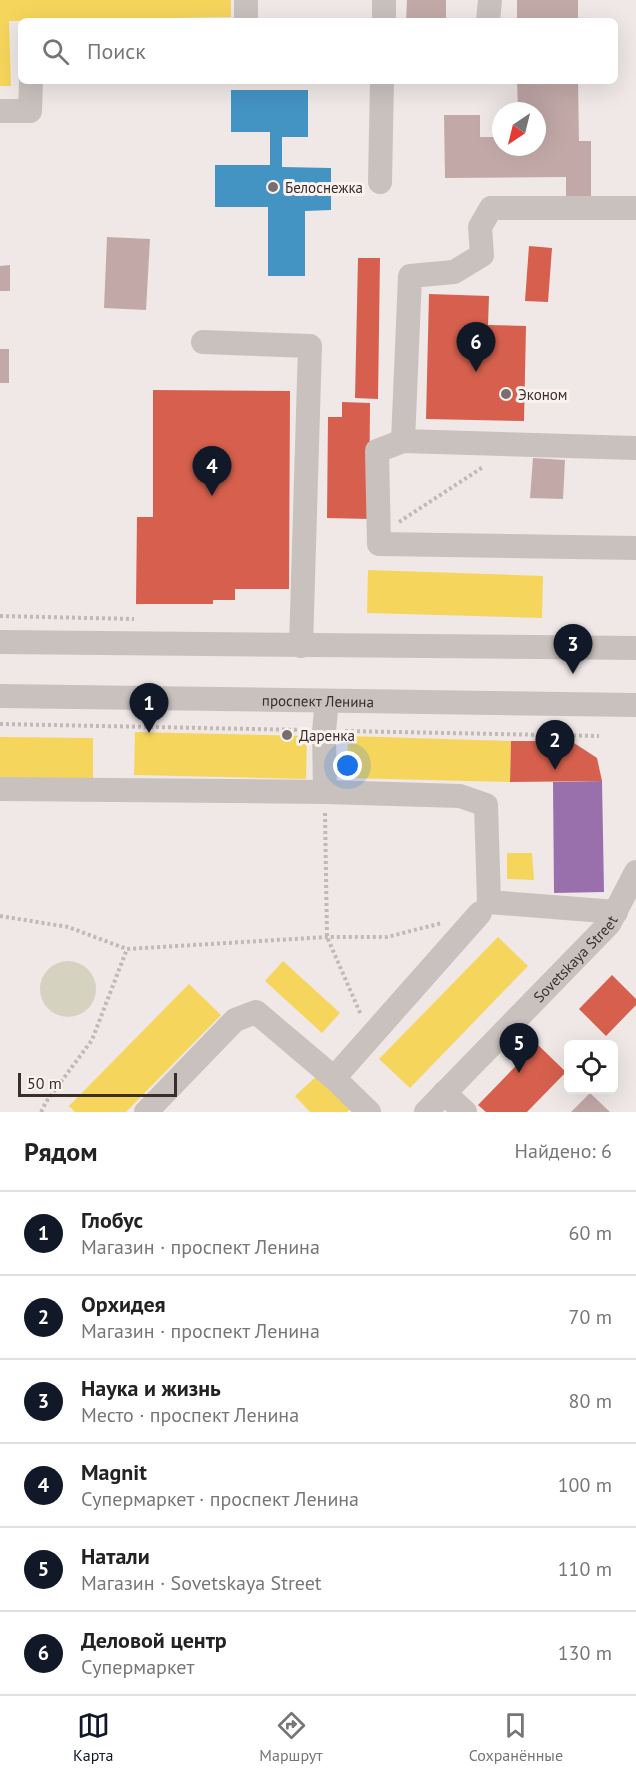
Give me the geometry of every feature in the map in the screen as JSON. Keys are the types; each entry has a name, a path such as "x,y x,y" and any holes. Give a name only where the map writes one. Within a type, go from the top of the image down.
{"street":[{"path":"246,0 246,18"},
{"path":"384,0 384,18"},
{"path":"488,18 490,0"},
{"path":"0,111 30,111 31,84"},
{"path":"380,182 382,84"},
{"path":"403,441 410,276 454,272 482,255 480,226 491,207 636,208"},
{"path":"203,342 310,346 301,646"},
{"path":"636,448 403,441 377,451 379,544 636,548"},
{"path":"0,642 636,648"},
{"name":"проспект Ленина","path":"0,696 636,705"},
{"path":"325,792 324,731 327,701"},
{"path":"0,789 325,792 460,796 486,805 489,902 616,912"},
{"name":"Sovetskaya Street","path":"426,1112 609,924 636,872"},
{"path":"334,1078 480,913"},
{"path":"146,1112 235,1020 256,1012 334,1078 369,1112"},
{"path":"444,1093 465,1112"}],"path":[{"path":"379,535 487,464"},
{"path":"325,792 327,937 363,1019"},
{"path":"0,916 68,927 127,950 327,937 387,937 480,913"},
{"path":"41,1112 92,1040 127,950"}],"shaded area":[{"path":"63,961 73,961 88,969 94,978 96,989 94,1000 88,1009 73,1017 63,1017 52,1012 45,1005 40,994 40,984 45,973 52,966"}],"building: Жильё":[{"path":"0,0 231,0 231,17 18,18 18,21 9,21 11,86 0,86"},
{"path":"368,570 543,576 542,618 367,613"},
{"path":"135,732 307,736 306,779 134,775"},
{"path":"348,736 511,741 510,782 347,778"},
{"path":"0,737 93,738 93,779 0,778"},
{"path":"507,853 532,853 534,880 507,879"},
{"path":"498,937 528,966 410,1088 379,1059"},
{"path":"283,961 340,1013 322,1033 265,981"},
{"path":"189,984 221,1015 126,1112 75,1112 69,1106"},
{"path":"321,1072 353,1106 347,1112 310,1112 295,1096"}],"building: Торговля":[{"path":"529,246 552,248 548,302 525,301"},
{"path":"358,258 380,258 378,399 355,398"},
{"path":"429,294 489,296 488,325 526,326 524,421 426,419"},
{"path":"153,390 290,391 289,589 235,589 235,600 213,600 213,604 136,604 137,517 153,517"},
{"path":"342,402 370,403 369,519 327,518 328,417 342,417"},
{"path":"511,741 571,741 597,758 602,781 510,782"},
{"path":"612,975 636,999 636,1005 606,1036 579,1009"},
{"path":"537,1044 564,1070 564,1074 527,1112 486,1112 478,1105"}],"building: Офисы":[{"path":"602,781 604,892 554,893 553,782"}],"building: Школы":[{"name":"Белоснежка","path":"231,90 308,90 308,137 282,137 282,167 331,168 331,210 305,211 305,276 268,276 268,207 215,207 215,165 270,165 270,132 231,132"}],"building: Прочее":[{"path":"407,0 446,0 446,18 406,18"},
{"path":"517,0 578,0 578,18 517,18"},
{"path":"517,84 578,84 579,141 591,141 591,200 566,200 566,177 445,178 444,115 480,115 480,137 492,137 492,156 546,156 546,102 518,102"},
{"path":"107,237 150,239 146,310 104,308"},
{"path":"10,265 10,291 0,291 0,266"},
{"path":"0,349 9,349 9,383 0,383"},
{"path":"533,458 565,460 563,499 530,498"},
{"path":"591,1094 610,1112 571,1112"}],"place":[{"name":"Белоснежка","path":"273,187"},
{"name":"Деловой центр","path":"476,372"},
{"name":"Эконом","path":"506,394"},
{"name":"Magnit","path":"212,496"},
{"name":"Наука и жизнь","path":"573,674"},
{"name":"Глобус","path":"149,733"},
{"name":"Даренка","path":"287,735"},
{"name":"Орхидея","path":"555,770"},
{"name":"Натали","path":"519,1073"}]}
